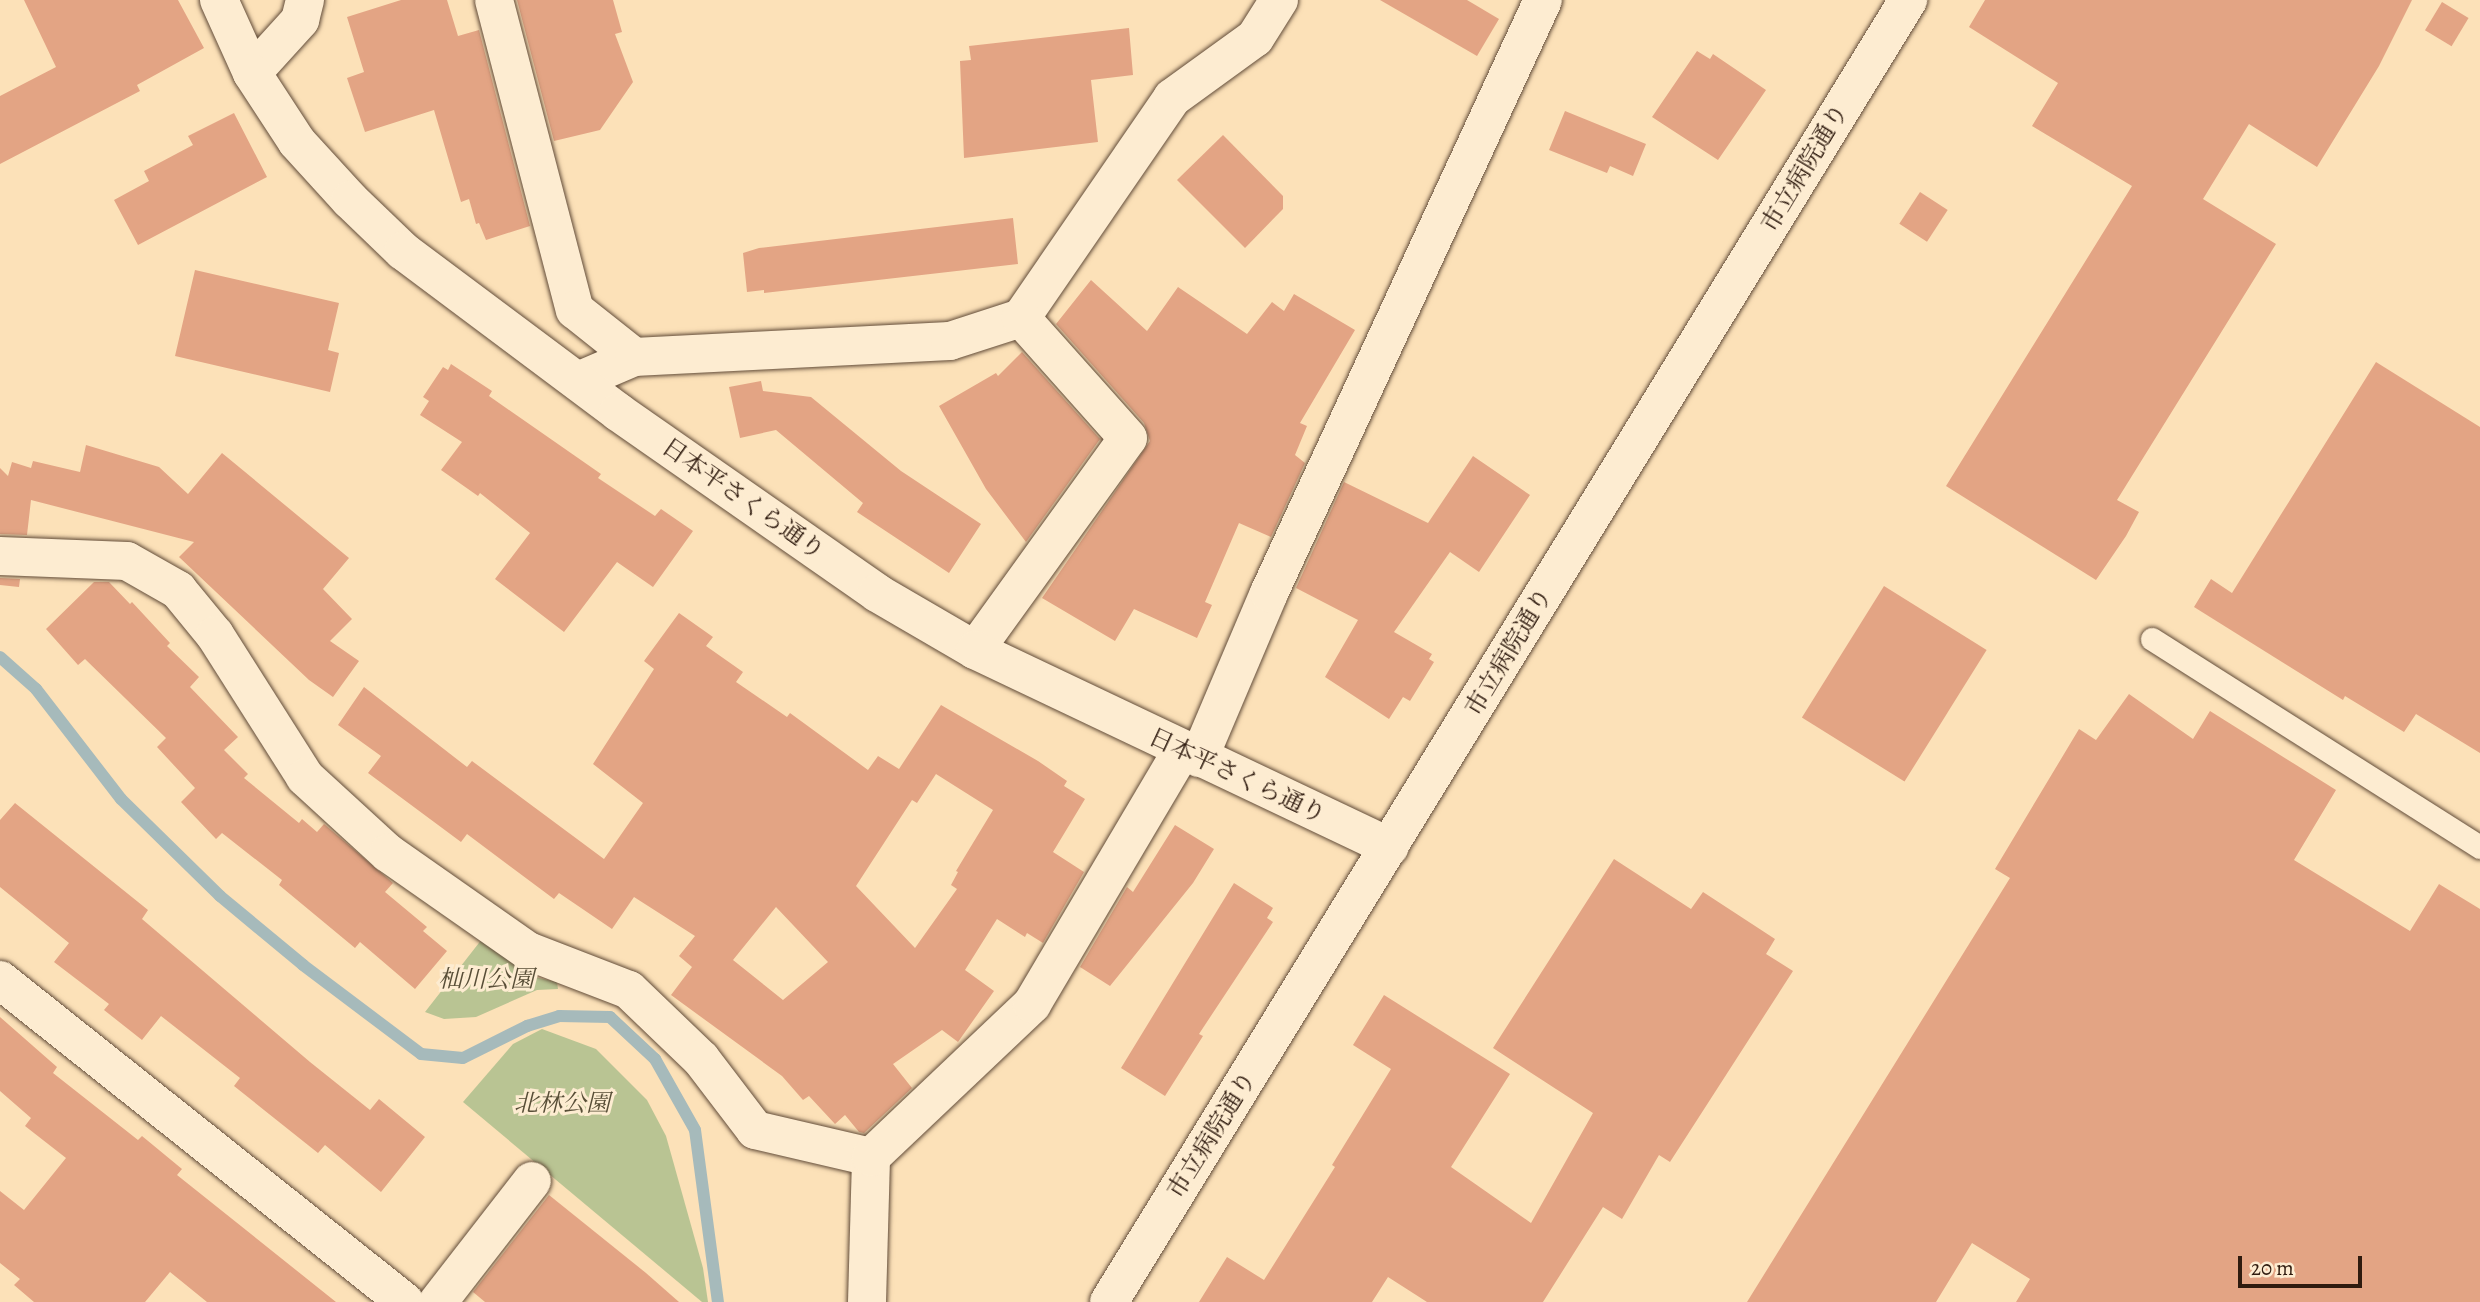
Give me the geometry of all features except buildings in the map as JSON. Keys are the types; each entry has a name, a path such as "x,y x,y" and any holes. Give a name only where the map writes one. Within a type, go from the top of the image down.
{"street":[{"name":"日本平さくら通り","path":"219,0 252,73 297,142 403,251 578,381 877,593 975,650 1390,848"},
{"path":"252,73 300,20 304,0"},
{"path":"494,0 575,310 634,357"},
{"path":"578,381 634,357 950,341 1021,318 1172,98 1255,38 1279,0"},
{"path":"867,1302 871,1157 1032,1004 1190,754 1269,593 1544,0"},
{"name":"市立病院通り","path":"1109,1302 1908,0"},
{"path":"975,650 1128,438 1021,318"},
{"path":"0,556 127,562 178,590 215,635 305,777 388,853 528,951 629,990 701,1059 755,1130 871,1157"},
{"path":"0,979 405,1302"},
{"path":"438,1302 532,1181"}],"lane":[{"path":"2152,639 2480,847"}],"green space":[{"name":"杣川公園","path":"482,939 530,976 557,982 558,989 537,990 476,1017 444,1019 425,1012"},
{"name":"北林公園","path":"542,1029 596,1049 647,1100 666,1136 703,1268 708,1302 702,1302 463,1102 513,1044"}],"waterway":[{"path":"0,657 36,689 121,799 220,896 303,965 421,1054 463,1058 527,1026 559,1016 610,1017 655,1059 695,1130 718,1302"}]}
